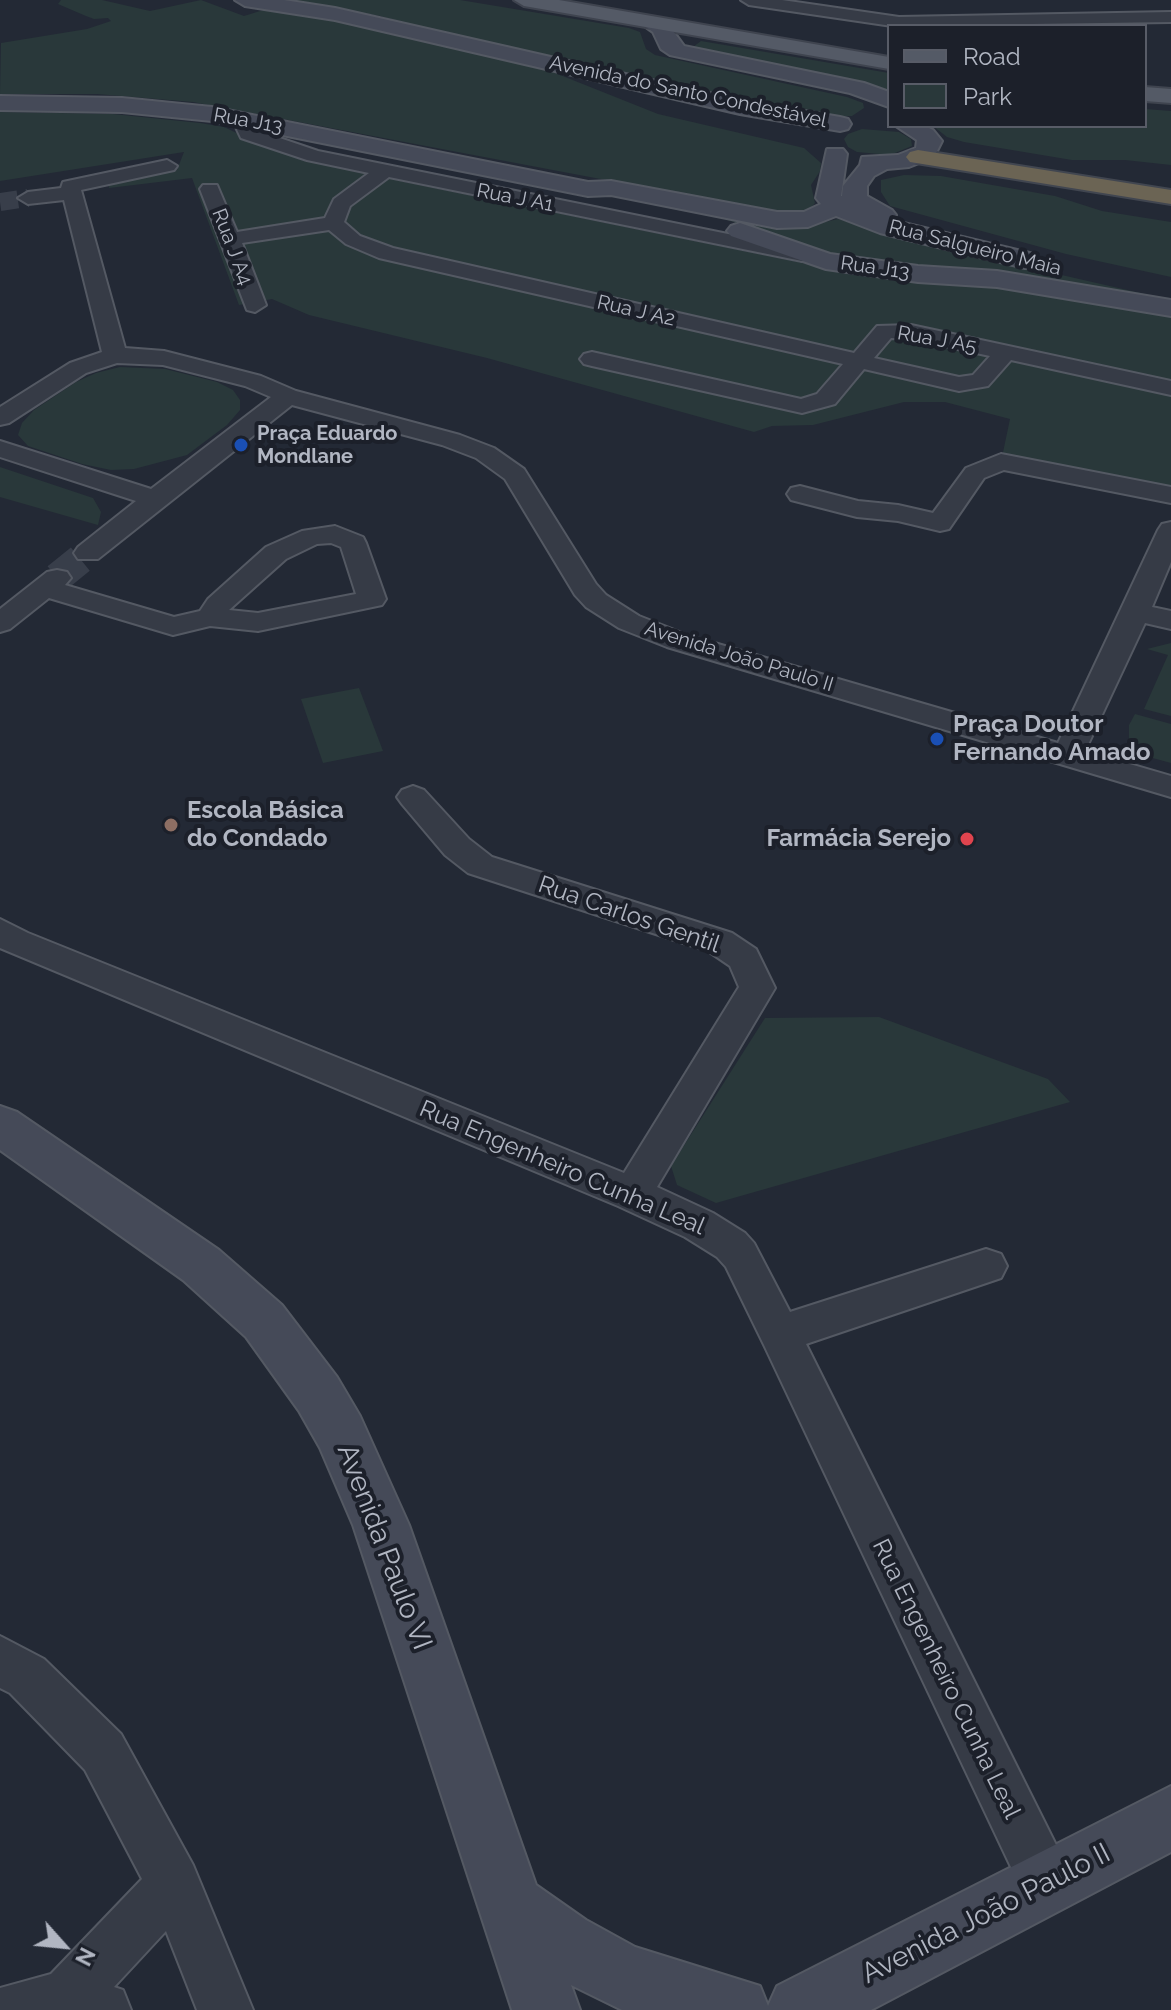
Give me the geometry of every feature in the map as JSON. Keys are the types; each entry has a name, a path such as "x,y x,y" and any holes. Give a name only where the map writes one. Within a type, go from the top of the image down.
{"highway":[{"path":"917,136 1049,162 1166,193"},
{"path":"917,136 1166,193"},
{"path":"1049,162 1146,169"}],"main road":[{"name":"Avenida do Santo Condestável","path":"245,0 357,18 740,107 872,115"},
{"path":"524,0 887,63"},
{"path":"649,22 661,28 676,46 872,115"},
{"path":"676,46 694,30"},
{"name":"Avenida do Santo Condestável","path":"536,60 656,105 881,163"},
{"path":"1147,94 1171,96"},
{"path":"1147,101 1171,102"},
{"name":"Rua J13","path":"0,103 122,105 241,119 588,189 611,188 777,220 808,219 837,206"},
{"path":"837,206 828,198 828,148 822,135 872,115"},
{"path":"881,163 917,136"},
{"name":"Rua Salgueiro Maia","path":"881,163 866,171 855,186 854,199 864,207 895,219 1056,258"},
{"name":"Rua J13","path":"588,189 599,195 702,218 802,255 871,268 997,279 1171,308"},
{"name":"Rua Salgueiro Maia","path":"837,206 853,216 889,228 1171,295"},
{"path":"1143,279 1171,285"},
{"name":"Avenida Paulo VI","path":"0,1125 201,1265 264,1321 318,1394 341,1434 381,1525 546,2010"},
{"name":"Avenida João Paulo II","path":"801,2010 1171,1818"},
{"path":"512,1908 562,1944 624,1977 736,2010"}],"street":[{"path":"749,0 899,22 1171,17"},
{"name":"Rua J A1","path":"241,119 248,134 272,144 383,172 802,255"},
{"path":"115,356 70,186 167,166"},
{"path":"229,239 333,223 341,203 383,172"},
{"name":"Rua J A4","path":"210,189 255,305"},
{"path":"28,198 72,193"},
{"name":"Rua J A2","path":"333,223 353,240 387,253 959,384 980,381 994,369 1006,352"},
{"name":"Rua J A5","path":"592,359 802,406 826,399 885,331 911,332 1171,388"},
{"path":"0,418 78,368 115,356 164,358 253,381 288,396 88,553"},
{"name":"Avenida João Paulo II","path":"288,396 451,440 485,453 507,466 522,483 585,589 596,601 629,622 677,641 1171,787"},
{"path":"0,449 155,499"},
{"path":"800,494 857,509 898,513 940,523 975,473 1001,462 1171,495"},
{"path":"1067,756 1136,612 1171,530"},
{"path":"0,623 51,583 173,626 210,617 258,622 372,599 353,543 335,534 311,537 276,553 218,605 210,617"},
{"path":"1136,612 1171,620"},
{"name":"Rua Carlos Gentil","path":"413,797 457,847 480,865 720,942 744,958 757,988 632,1194"},
{"name":"Rua Engenheiro Cunha Leal","path":"0,931 16,942 632,1194 699,1225 731,1245 740,1255 780,1334 1046,1882"},
{"path":"780,1334 986,1266"},
{"path":"0,1660 27,1676 103,1752 174,1884 225,2010"},
{"path":"61,2006 174,1884"}],"green space":[{"path":"61,0 102,0 150,11 201,0 244,16 270,8 308,13 535,65 658,114 804,148 821,163 820,171 811,185 815,203 810,209 791,215 193,102 97,94 0,94 1,43 87,29 111,21 86,16 58,4"},
{"path":"281,0 460,0 629,28 640,32 646,49 655,55 847,97 863,103 864,108 852,116 825,117 439,32 380,16"},
{"path":"701,41 887,73 887,90 693,47"},
{"path":"1147,109 1171,111 1171,165 1125,160 1072,160 947,137 936,128 1147,128"},
{"path":"0,112 113,114 224,127 268,148 405,182 813,265 891,277 1070,295 1171,313 1171,495 1001,462 1010,419 945,402 904,402 813,425 772,426 754,432 487,358 309,315 272,299 239,305 192,178 109,188 109,184 177,170 184,152 0,181"},
{"path":"862,129 899,132 911,139 912,146 890,155 857,152 848,147 844,139 848,134"},
{"path":"904,175 941,176 1055,196 1102,211 1171,222 1171,277 1066,254 890,206 881,192 881,180"},
{"path":"713,215 803,227 838,219 913,241 1171,300 841,260"},
{"path":"120,367 165,369 217,382 233,390 240,400 240,410 227,425 187,455 134,469 111,470 82,464 28,446 18,435 22,423 34,410 76,382"},
{"path":"0,467 93,498 101,512 98,525 0,497"},
{"path":"1171,643 1171,716 1144,709 1168,655 1147,649"},
{"path":"359,688 383,751 323,763 301,699"},
{"path":"1135,714 1171,724 1171,763 1149,757 1129,742 1129,725"},
{"path":"879,1017 1048,1079 1070,1102 716,1203 677,1185 671,1166 765,1018"}],"tunnel":[{"path":"0,202 28,198"},
{"path":"57,578 88,553"}],"place":[{"name":"Praça Eduardo Mondlane","path":"241,445"},
{"name":"Praça Doutor Fernando Amado","path":"937,739"},
{"name":"Escola Básica do Condado","path":"171,825"},
{"name":"Farmácia Serejo","path":"967,839"}]}
